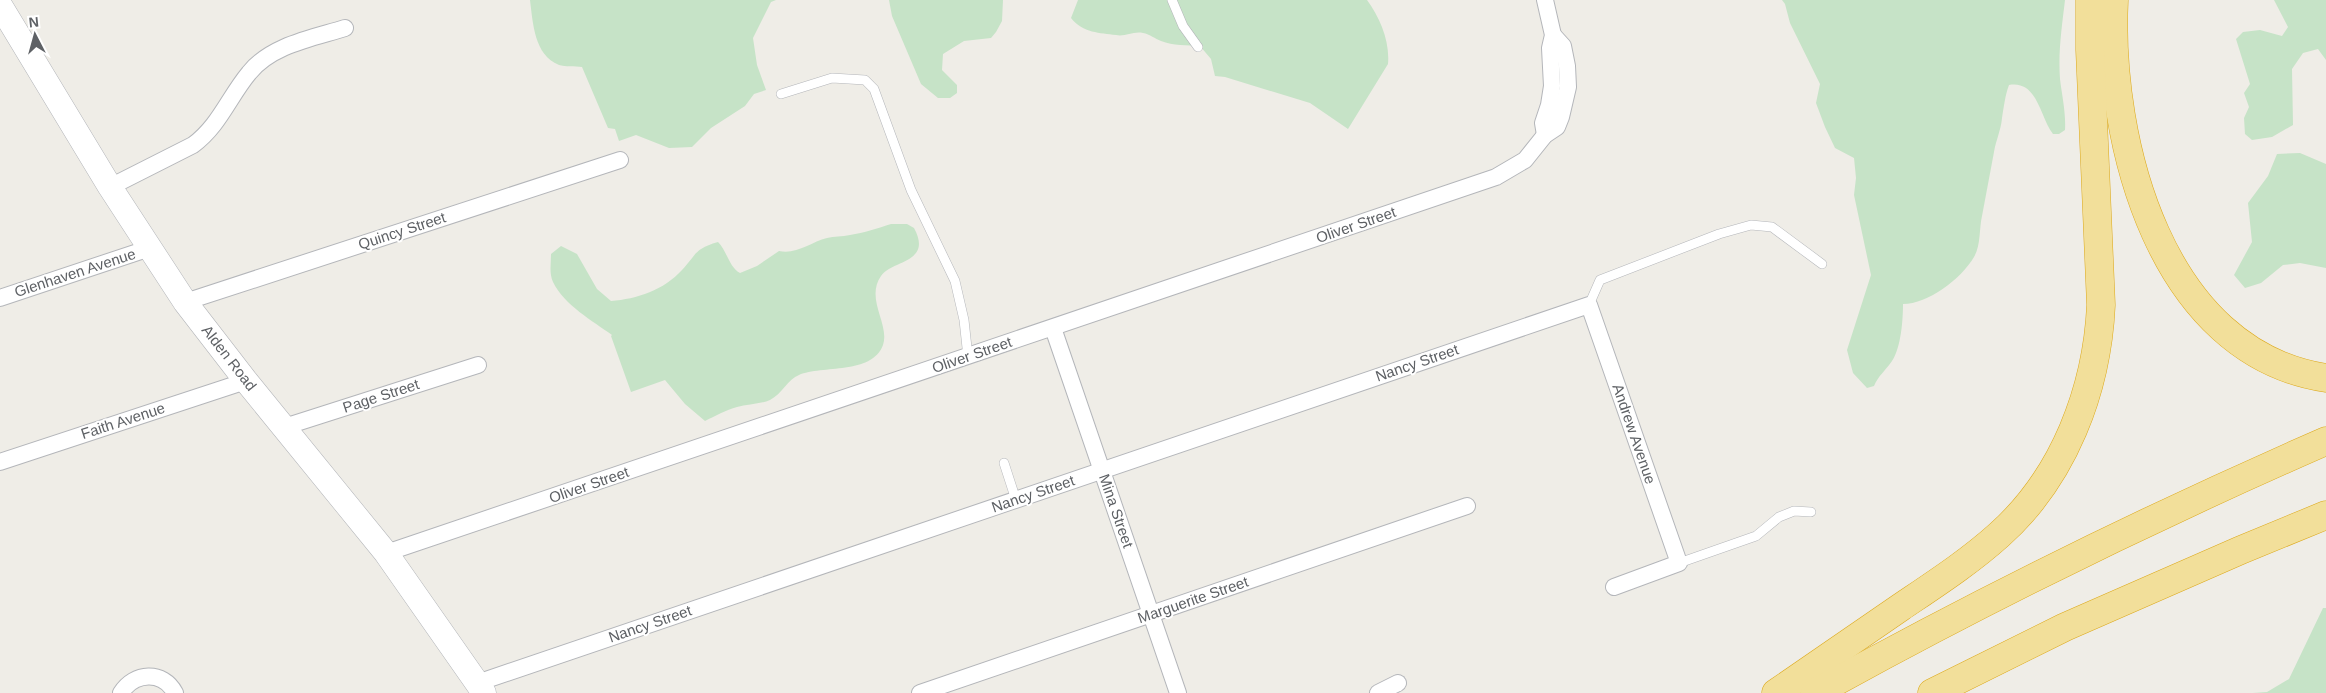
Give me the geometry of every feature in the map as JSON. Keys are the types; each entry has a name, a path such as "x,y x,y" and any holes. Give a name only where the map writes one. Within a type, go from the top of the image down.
{"highway":[{"path":"1776,693 1958,569 2000,535 2019,514 2050,473 2074,428 2092,379 2102,305 2090,50 2090,0"},
{"path":"2114,0 2115,66 2129,156 2149,216 2173,266 2204,311 2243,346 2288,369 2326,378"},
{"path":"1815,693 1954,618 2055,567 2326,441"},
{"path":"1932,693 2090,616 2326,515"}],"main road":[{"name":"Alden Road","path":"0,5 110,187 185,302 246,381 386,554 480,688"}],"street":[{"name":"Oliver Street","path":"386,554 1496,177 1525,160 1545,135 1557,127 1564,108 1568,87 1567,66 1563,46 1553,35 1545,0"},
{"path":"110,187 193,145 202,138 215,124 250,71 260,62 287,46 345,28"},
{"name":"Quincy Street","path":"185,302 620,160"},
{"name":"Glenhaven Avenue","path":"0,298 150,248"},
{"name":"Nancy Street","path":"480,688 1016,500 1589,305"},
{"name":"Andrew Avenue","path":"1589,305 1680,563"},
{"name":"Mina Street","path":"1053,328 1178,693"},
{"name":"Page Street","path":"284,427 478,366"},
{"name":"Faith Avenue","path":"0,462 246,381"},
{"name":"Marguerite Street","path":"920,693 1467,506"},
{"path":"1614,587 1680,563"},
{"path":"121,693 134,679 146,676 164,680 175,693"},
{"path":"1378,693 1398,683"}],"lane":[{"path":"1172,0 1183,26 1198,47"},
{"path":"781,94 832,78 865,80 874,89 911,190 955,281 964,320 968,357"},
{"path":"1589,305 1600,280 1719,234 1751,225 1772,227 1822,264"},
{"path":"1004,463 1016,500"},
{"path":"1680,563 1756,536 1779,517 1794,511 1811,512"}],"green space":[{"path":"530,0 776,0 771,2 753,38 757,65 766,90 754,94 745,106 711,128 692,147 669,148 636,135 619,141 615,129 608,128 582,67 559,65 544,54 536,37"},
{"path":"889,0 1003,0 1002,21 991,38 964,41 943,54 942,70 957,85 957,93 950,98 938,98 921,84 892,16"},
{"path":"1078,0 1367,0 1376,14 1386,38 1388,64 1348,129 1310,103 1225,77 1215,76 1211,59 1200,46 1170,44 1143,33 1119,35 1098,33 1081,27 1071,18"},
{"path":"1782,0 2065,0 2061,39 2060,79 2065,130 2059,134 2053,134 2032,94 2026,88 2019,85 2009,85 1994,152 1979,242 1974,257 1961,274 1943,289 1923,300 1903,304 1903,318 1898,349 1874,386 1867,388 1853,373 1847,350 1871,275 1854,195 1856,178 1854,158 1835,148 1825,127 1816,103 1820,84 1790,23 1785,4"},
{"path":"2274,0 2326,0 2326,60 2318,49 2303,53 2292,69 2293,125 2272,137 2252,140 2245,134 2244,118 2249,107 2244,93 2250,84 2236,39 2243,32 2260,30 2282,36 2288,27"},
{"path":"2300,153 2326,164 2326,268 2300,263 2283,265 2261,283 2245,288 2234,275 2252,242 2248,203 2268,176 2277,154"},
{"path":"891,224 907,224 914,228 918,239 918,248 909,259 886,271 881,276 877,285 876,302 884,337 883,345 877,354 868,361 858,365 799,375 770,400 733,408 705,421 685,404 665,380 631,392 612,335 564,298 553,282 550,268 551,254 561,246 577,254 597,289 611,301 621,300 640,296 667,283 700,250 718,242 733,267 740,273 757,266 779,251 791,251 827,238 847,236"},
{"path":"2323,608 2326,608 2326,693 2253,693 2267,692 2289,679"}]}
